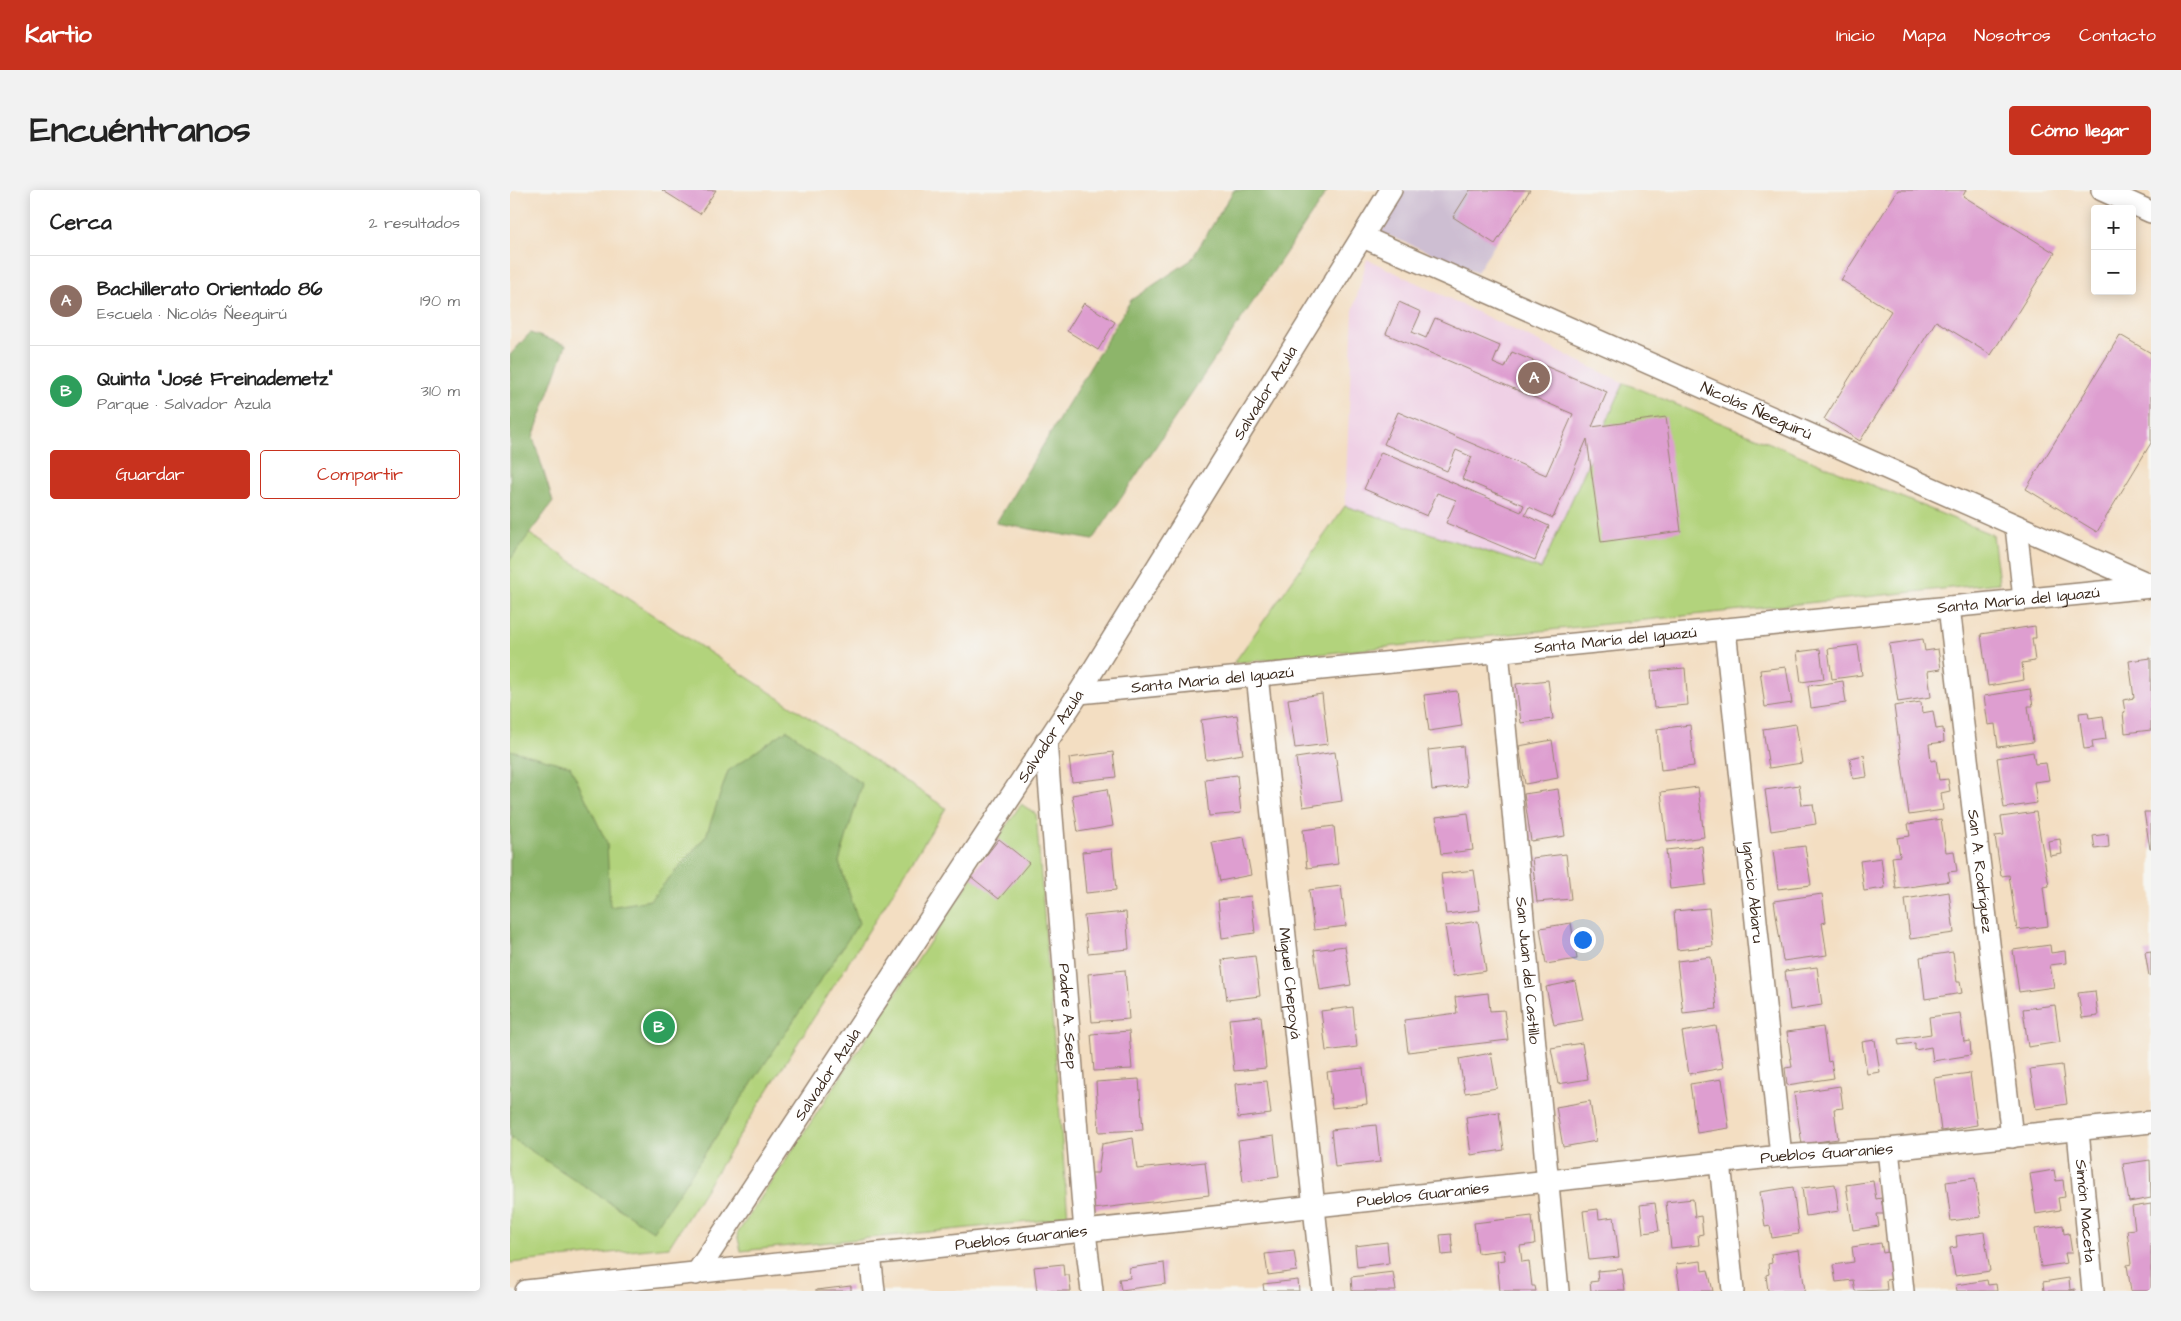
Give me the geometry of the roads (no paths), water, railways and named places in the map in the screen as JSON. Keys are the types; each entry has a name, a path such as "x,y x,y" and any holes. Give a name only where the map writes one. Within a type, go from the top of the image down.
{"street":[{"name":"Salvador Azula","path":"696,1274 1079,693 1391,190"},
{"path":"2102,190 2151,212"},
{"name":"Nicolás Ñeeguirú","path":"1362,237 2151,586"},
{"path":"2016,526 2024,600"},
{"name":"Santa María del Iguazú","path":"1079,693 2151,586"},
{"name":"San A. Rodríguez","path":"1950,607 2012,1137"},
{"name":"Ignacio Abiaru","path":"1725,629 1781,1156"},
{"name":"San Juan del Castillo","path":"1498,651 1558,1291"},
{"name":"Miguel Chepoyá","path":"1257,675 1323,1291"},
{"name":"Padre A. Seep","path":"1046,741 1085,1232 1092,1291"},
{"name":"Pueblos Guaraníes","path":"526,1291 637,1286 696,1274 1720,1162 1888,1149 2151,1122"},
{"name":"Simón Maceta","path":"2078,1131 2093,1291"},
{"path":"1888,1149 1903,1291"},
{"path":"1720,1162 1732,1291"},
{"path":"870,1255 874,1291"}],"place":[{"name":"Bachillerato Orientado 86","path":"1534,378"},
{"name":"Quinta \"José Freinademetz\"","path":"659,1027"}]}
